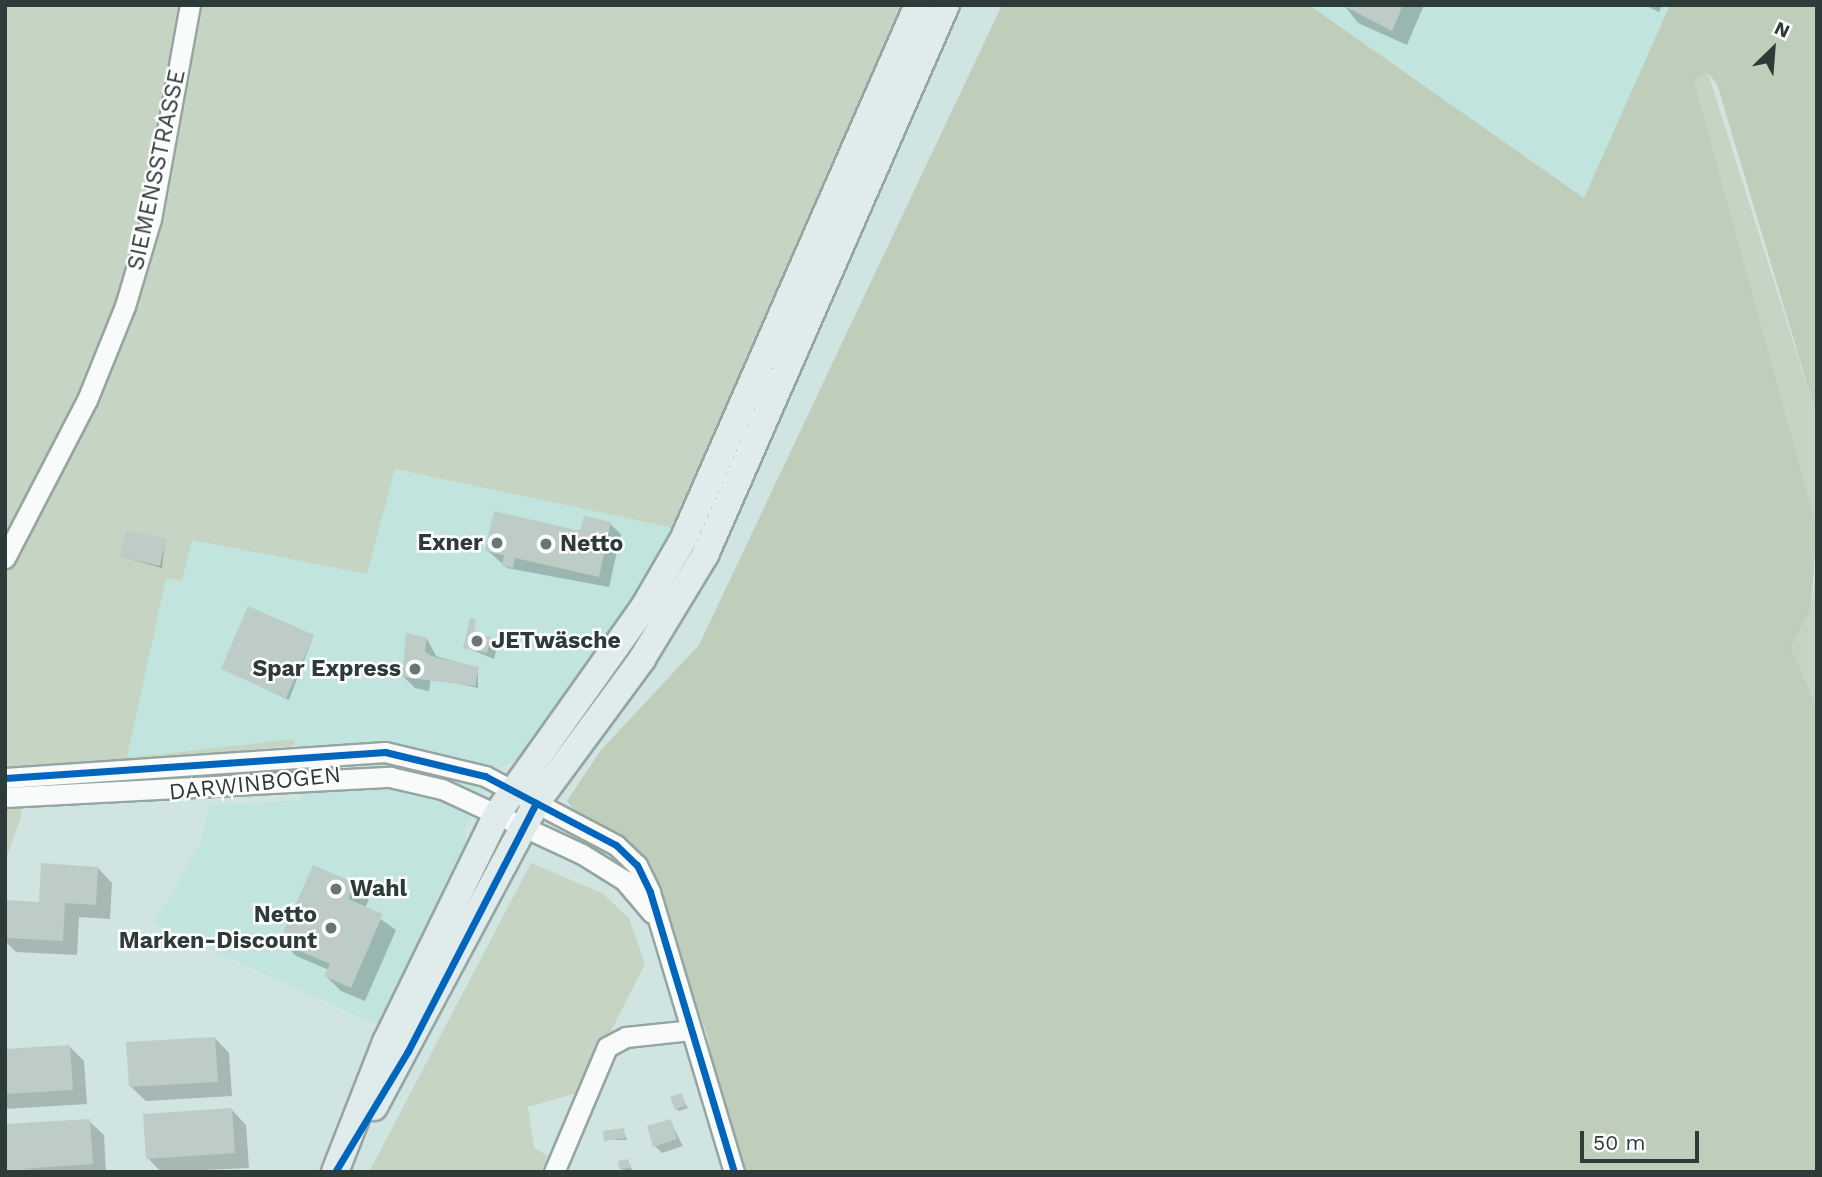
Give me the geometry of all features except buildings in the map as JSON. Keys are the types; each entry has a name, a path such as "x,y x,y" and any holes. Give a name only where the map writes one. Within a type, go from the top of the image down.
{"main road":[{"path":"348,1147 386,1042 497,814 511,790 644,607 679,548 918,5"},
{"path":"335,1172 408,1051 536,803 658,636 705,555 946,5"}],"street":[{"name":"SIEMENSSTRASSE","path":"5,558 87,400 125,306 151,219 190,5"},
{"name":"DARWINBOGEN","path":"5,778 116,775 356,752 441,761 536,803 627,855 655,916 734,1172"},
{"name":"DARWINBOGEN","path":"5,797 151,794 364,774 442,789 607,867 655,916"},
{"path":"554,1172 607,1047 626,1037 691,1030"}],"shaded area":[{"path":"1309,5 1671,5 1584,198"},
{"path":"394,469 679,529 593,663 520,759 496,769 463,831 469,849 382,1027 154,924 201,842 209,806 301,800 294,739 127,758 166,577 182,580 191,540 367,574"}],"green space":[{"path":"5,5 908,5 679,529 395,469 367,574 192,540 182,581 166,578 127,758 294,739 294,746 19,769 5,764"},
{"path":"1002,5 1309,5 1584,198 1670,5 1817,5 1817,417 1717,84 1708,73 1694,80 1817,528 1811,608 1791,648 1817,707 1817,1172 733,1172 707,1034 641,854 579,817 567,801 601,750 699,645"},
{"path":"1708,73 1817,417 1817,528 1694,80"},
{"path":"1817,565 1817,707 1791,648 1811,608"},
{"path":"23,801 20,820 5,861 5,805"},
{"path":"531,863 602,893 629,918 645,964 580,1092 528,1107 534,1148 548,1156 542,1172 369,1172"}],"transit line":[{"path":"5,778 385,752 485,776 616,845 637,865 650,892 734,1172"},
{"path":"335,1172 408,1051 536,803"}],"place":[{"name":"Exner","path":"497,543"},
{"name":"Netto","path":"546,544"},
{"name":"JETwäsche","path":"477,641"},
{"name":"Spar Express","path":"415,669"},
{"name":"Wahl","path":"336,889"},
{"name":"Netto Marken-Discount","path":"331,928"}]}
